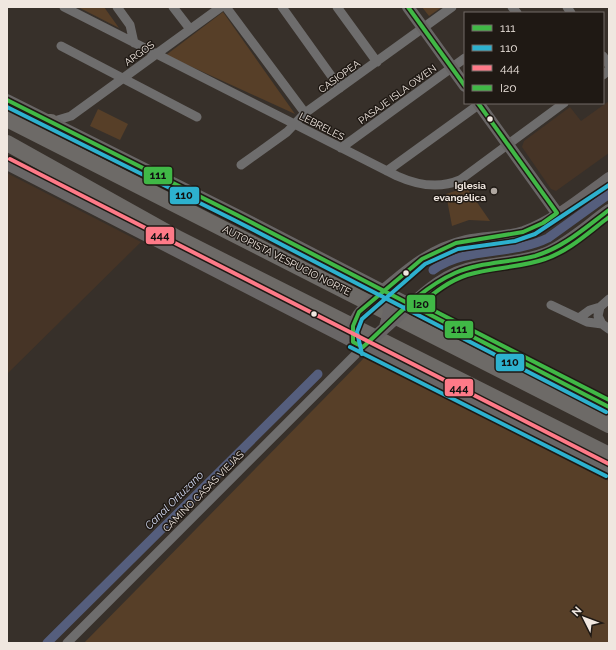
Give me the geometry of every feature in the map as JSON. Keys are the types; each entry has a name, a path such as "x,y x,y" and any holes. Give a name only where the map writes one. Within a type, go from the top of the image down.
{"highway":[{"path":"7,115 35,122 51,122"},
{"name":"AUTOPISTA VESPUCIO NORTE","path":"7,119 609,425"},
{"path":"7,143 179,239 609,455"}],"main road":[{"path":"408,7 464,85"},
{"path":"7,100 70,131 383,295 609,407"},
{"path":"479,104 557,214"},
{"path":"7,164 358,345 609,471"},
{"path":"358,345 353,326 357,315 383,295 413,265 433,252 468,241 519,233 533,228 557,214 609,178"},
{"path":"358,345 384,329 408,307 440,282 456,272 473,267 546,253 559,246 609,210"},
{"path":"383,295 389,312 384,329"}],"street":[{"name":"LEBRELES","path":"64,7 341,148 387,171 418,184 449,183 460,180 563,104"},
{"path":"117,7 130,25 134,43"},
{"path":"173,7 190,29"},
{"name":"ARGOS","path":"51,122 71,116 221,7"},
{"path":"226,7 305,114"},
{"path":"282,7 340,88"},
{"path":"337,7 377,62"},
{"name":"CASIOPEA","path":"241,165 295,124 305,114 452,7"},
{"path":"61,46 198,117"},
{"name":"PASAJE ISLA OWEN","path":"341,148 464,59"},
{"path":"387,171 479,104"},
{"path":"70,131 71,116"},
{"path":"579,318 590,310 600,307 609,299"},
{"path":"551,305 591,323 603,323 600,307"},
{"name":"CAMINO CASAS VIEJAS","path":"67,643 358,345"}],"shaded area":[{"path":"78,7 104,7 119,28"},
{"path":"422,7 442,7 429,16"},
{"path":"223,12 295,114 166,55"},
{"path":"609,101 609,153 556,191 551,189 522,147 524,141 570,107 581,121"},
{"path":"98,109 128,124 120,140 90,126"},
{"path":"7,173 141,242 7,374"},
{"path":"465,185 490,221 469,220 452,226 446,194"},
{"path":"366,356 609,481 609,643 84,643"}],"waterway":[{"name":"Canal Ortuzano","path":"433,270 446,262 460,257 534,244 548,238 609,194"},
{"name":"Canal Ortuzano","path":"47,643 318,374"}],"transit line":[{"name":"111","path":"408,7 464,85"},
{"name":"111","path":"7,100 237,215 609,407"},
{"name":"111","path":"479,104 557,213 543,223 523,232 456,243 422,259 359,312 353,326 353,342 363,347 406,306 430,288 455,273 474,267 535,256 555,248 609,210"},
{"name":"110","path":"7,107 234,220 606,412"},
{"name":"444","path":"10,159 609,464"},
{"name":"110","path":"362,354 357,332 362,319 425,264 458,249 515,241 535,234 609,185"},
{"name":"I20","path":"609,217 578,241 554,256 526,264 486,270 467,275 442,287 421,304 609,400"},
{"name":"110","path":"350,347 606,476"}],"place":[{"name":"Iglesia evangélica","path":"494,191"}]}
